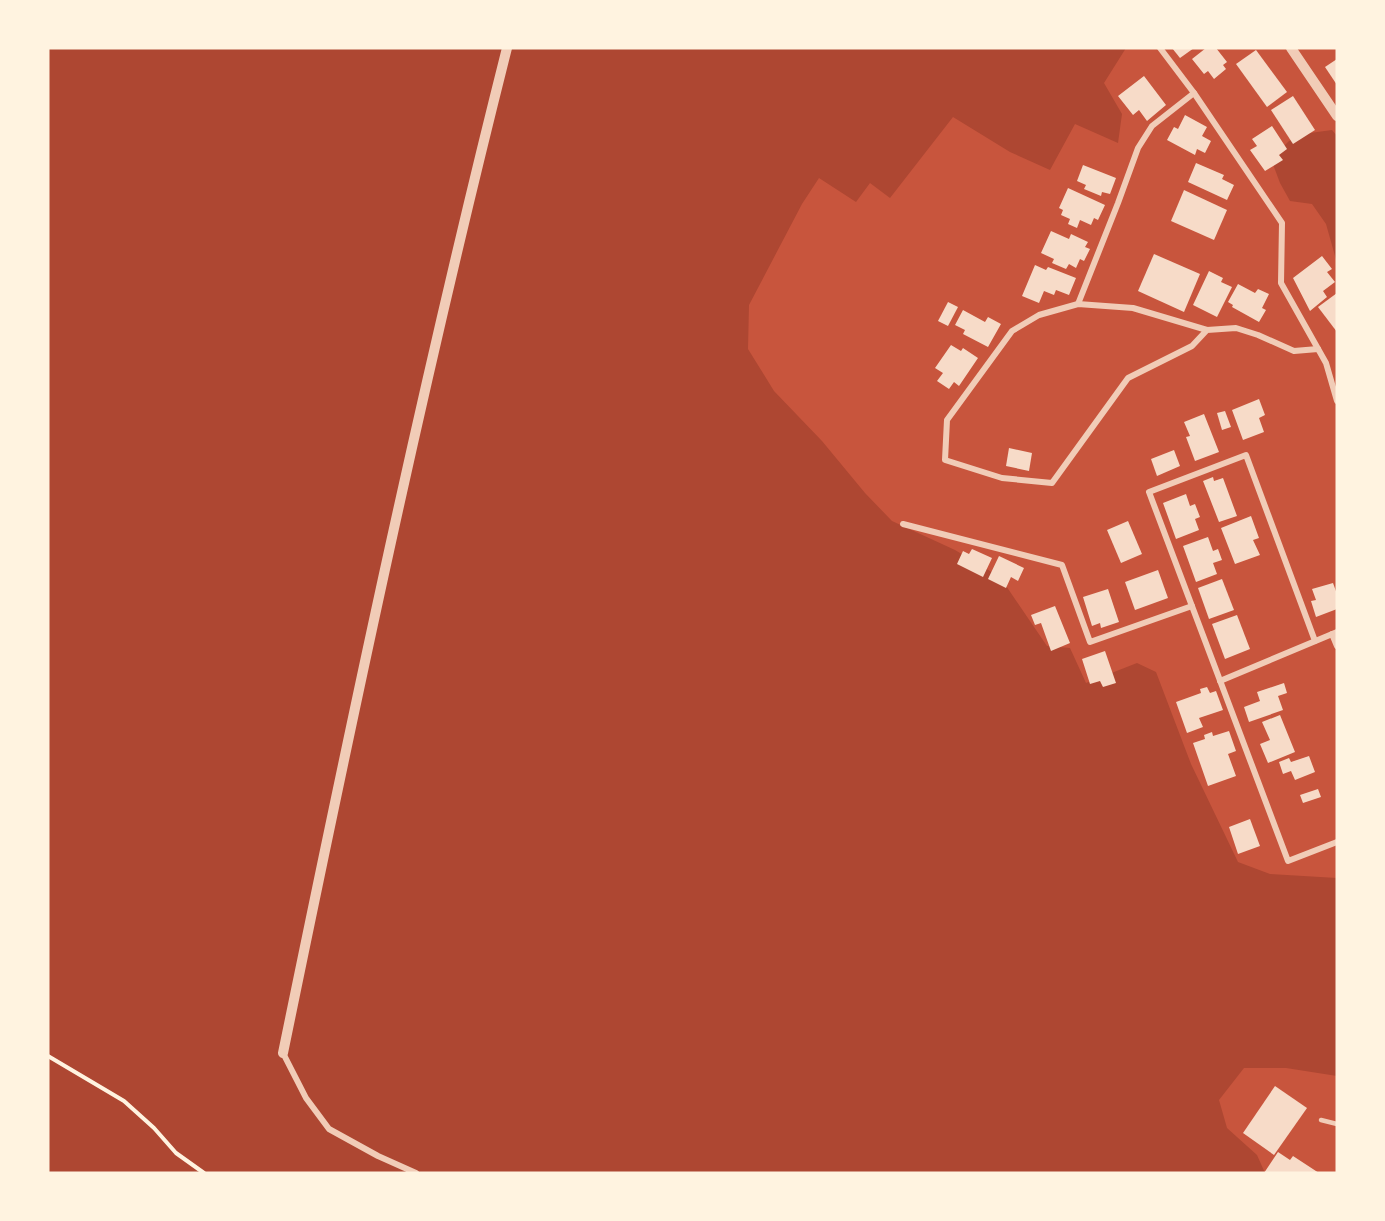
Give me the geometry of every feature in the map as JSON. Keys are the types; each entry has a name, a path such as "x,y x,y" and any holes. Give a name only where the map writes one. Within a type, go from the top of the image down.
{"street":[{"path":"416,1173 378,1156 329,1129 306,1098 283,1053 361,672 456,250 507,48"},
{"path":"1160,48 1194,93 1282,223 1281,283 1326,363 1337,402"},
{"path":"1291,48 1337,116"},
{"path":"1078,304 1138,147 1152,126 1194,93"},
{"path":"1207,330 1192,346 1128,378 1052,483 1002,478 945,460 947,420 1012,331 1039,315 1078,304 1133,308 1207,330 1236,328 1294,351 1318,349"},
{"path":"1315,641 1245,455 1149,492 1288,861 1337,842"},
{"path":"903,524 1062,565 1090,642 1192,606"},
{"path":"1220,681 1335,633 1337,646"}],"lane":[{"path":"1321,1120 1337,1124"}],"path":[{"path":"48,1056 124,1101 176,1152 204,1173"}],"shaded area":[{"path":"48,48 1126,48 1104,83 1122,114 1118,143 1075,124 1050,170 1010,152 953,117 890,198 870,183 856,202 819,178 802,204 749,305 748,349 774,391 822,441 865,493 892,521 955,550 1000,577 1047,646 1070,648 1086,683 1137,663 1156,672 1191,764 1238,862 1270,874 1337,878 1337,1076 1286,1068 1244,1068 1219,1100 1227,1128 1257,1155 1265,1173 48,1173"},
{"path":"1332,130 1337,136 1337,263 1326,224 1312,204 1290,201 1271,159 1289,141 1310,133"}],"building":[{"path":"1172,48 1194,48 1180,58"},
{"path":"1206,48 1216,48 1227,62 1223,65 1226,69 1214,79 1208,71 1204,74 1192,59"},
{"path":"1256,50 1287,92 1267,107 1236,64"},
{"path":"1337,59 1337,85 1325,67"},
{"path":"1144,76 1166,105 1147,121 1139,110 1133,115 1118,96"},
{"path":"1293,96 1315,130 1293,144 1271,110"},
{"path":"1185,115 1207,127 1202,136 1211,141 1205,153 1197,149 1195,155 1167,140 1174,127 1178,129"},
{"path":"1272,126 1287,149 1279,155 1283,160 1265,171 1250,150 1257,146 1252,139"},
{"path":"1196,163 1224,175 1222,179 1234,185 1227,200 1188,182"},
{"path":"1083,165 1116,178 1110,194 1102,192 1101,196 1084,189 1086,185 1077,181"},
{"path":"1068,188 1105,205 1098,220 1094,218 1091,225 1080,220 1077,228 1068,224 1070,219 1061,215 1063,210 1059,208"},
{"path":"1184,190 1227,210 1214,240 1171,221"},
{"path":"1051,231 1069,239 1071,234 1088,242 1085,247 1090,249 1084,261 1080,259 1076,268 1069,264 1066,269 1052,263 1054,259 1041,253"},
{"path":"1154,254 1200,274 1184,312 1138,291"},
{"path":"1322,256 1332,269 1327,272 1335,282 1323,291 1327,297 1310,311 1293,278"},
{"path":"1035,265 1046,270 1048,267 1076,278 1069,295 1056,290 1054,295 1044,291 1039,303 1022,296"},
{"path":"1209,271 1223,278 1221,282 1232,287 1217,317 1193,305"},
{"path":"1238,284 1255,293 1258,289 1269,294 1262,308 1266,310 1259,322 1232,307 1233,305 1228,302"},
{"path":"1337,293 1337,332 1318,307"},
{"path":"948,302 958,307 948,326 938,321"},
{"path":"963,310 985,322 988,317 1001,324 988,347 963,334 965,330 955,325"},
{"path":"951,345 961,351 963,348 978,358 959,386 954,382 949,389 937,381 943,373 935,368"},
{"path":"1259,399 1265,415 1259,418 1264,432 1243,440 1232,410"},
{"path":"1225,411 1231,427 1222,430 1217,413"},
{"path":"1204,414 1219,452 1195,461 1186,437 1190,436 1184,422"},
{"path":"1009,448 1032,453 1029,471 1006,466"},
{"path":"1174,450 1180,466 1157,476 1151,459"},
{"path":"1213,477 1214,481 1223,478 1237,516 1219,522 1203,481"},
{"path":"1186,494 1190,506 1195,504 1200,517 1195,519 1199,530 1176,539 1163,503"},
{"path":"1251,516 1259,538 1253,540 1260,555 1235,564 1221,528"},
{"path":"1128,521 1142,554 1121,563 1107,530"},
{"path":"1208,537 1213,551 1218,549 1222,560 1213,563 1217,574 1196,582 1183,546"},
{"path":"972,549 992,558 983,577 957,564 963,551 969,554"},
{"path":"999,556 1024,568 1018,581 1011,577 1006,588 988,579"},
{"path":"1158,570 1168,598 1135,610 1125,582"},
{"path":"1222,579 1234,610 1209,619 1198,588"},
{"path":"1333,583 1337,594 1337,609 1316,617 1311,601 1316,600 1312,589"},
{"path":"1108,589 1119,622 1101,628 1100,623 1092,626 1083,597"},
{"path":"1055,606 1070,643 1051,651 1041,623 1035,625 1031,615"},
{"path":"1237,615 1250,649 1225,659 1212,624"},
{"path":"1105,651 1116,683 1103,687 1100,681 1090,684 1082,659"},
{"path":"1284,683 1287,693 1278,696 1283,710 1249,722 1244,707 1260,701 1257,692"},
{"path":"1207,687 1210,693 1216,691 1223,710 1199,718 1203,727 1187,733 1176,702 1201,693 1200,689"},
{"path":"1280,715 1295,752 1268,763 1260,744 1270,740 1262,722"},
{"path":"1229,731 1236,751 1228,754 1236,776 1208,786 1193,743 1205,739 1204,735 1212,732 1213,736"},
{"path":"1309,756 1315,772 1295,780 1291,771 1283,774 1279,762 1289,758 1291,762"},
{"path":"1318,789 1321,797 1303,803 1300,795"},
{"path":"1250,819 1260,846 1238,854 1229,827"},
{"path":"1275,1086 1307,1108 1274,1155 1243,1133"},
{"path":"1278,1152 1290,1160 1293,1156 1319,1173 1264,1173"}]}
